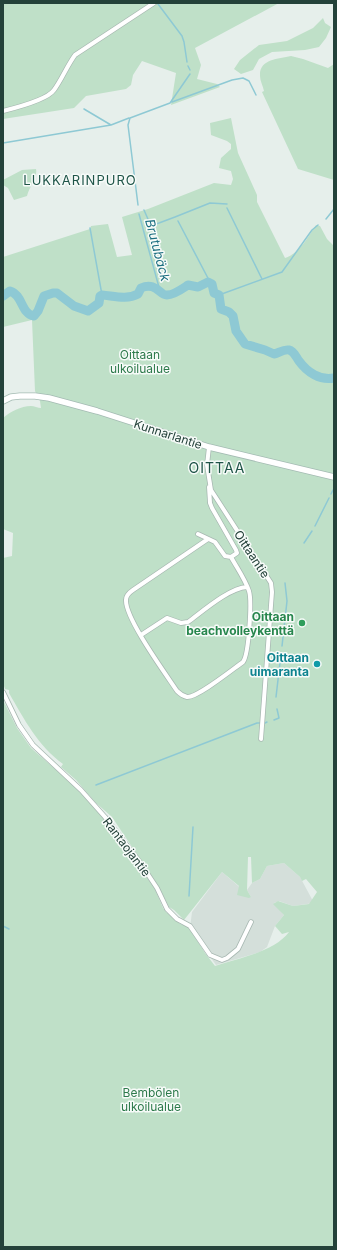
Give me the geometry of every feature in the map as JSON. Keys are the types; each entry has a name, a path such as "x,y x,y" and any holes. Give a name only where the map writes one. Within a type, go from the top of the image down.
{"main road":[{"name":"Kunnarlantie","path":"3,402 11,397 20,396 49,398 97,411 209,447 334,477"}],"street":[{"path":"3,111 29,103 54,91 75,54 154,3"},
{"name":"Oittaantie","path":"209,447 207,465 211,490 271,583 272,592 261,739"},
{"path":"198,534 215,542 225,556 235,556 237,553 212,508 209,495 210,485"},
{"path":"208,539 133,590 128,595 126,600 134,626 181,695 188,697 200,694 246,659 248,648 250,594 231,557"},
{"path":"141,635 167,618 181,623 188,622 228,594 241,587 247,587"},
{"name":"Rantaojantie","path":"3,692 19,725 33,745 81,790 104,817 140,861 167,909 177,918 190,926 210,955 222,960 227,958 238,949 251,922"}],"shaded area":[{"path":"284,863 300,877 314,903 293,906 279,901 274,903 284,915 275,926 267,947 260,952 216,965 190,928 192,912 222,872 251,897 247,890 252,883 260,879 267,866"}],"green space":[{"path":"3,3 279,3 195,48 201,65 197,79 217,84 220,87 171,105 176,73 142,61 133,75 131,85 126,89 86,96 74,108 3,119"},
{"path":"323,18 325,23 331,27 326,38 319,47 305,50 272,52 259,59 253,70 241,74 234,69 240,60 259,45 287,41 313,28"},
{"path":"291,56 328,68 334,64 334,180 298,169 262,92 264,91 260,76 263,66 275,59"},
{"name":"Bembölen ulkoilualue","path":"231,118 238,153 257,195 257,202 285,258 295,253 299,249 316,225 320,226 327,239 334,246 334,1247 3,1247 3,700 17,728 31,748 72,784 105,819 108,827 113,830 154,887 163,908 167,913 170,912 180,924 188,926 215,966 255,954 274,945 289,932 282,934 275,926 284,915 273,904 278,901 293,906 309,904 317,892 306,879 302,881 300,877 284,863 267,866 260,879 252,883 251,857 248,857 247,890 251,897 249,898 237,895 239,886 222,872 184,920 169,907 158,886 112,817 96,803 76,780 61,767 63,764 46,749 32,732 9,693 9,690 5,689 3,683 3,558 12,556 13,533 3,529 3,418 23,407 31,406 41,408 40,401 35,391 32,320 3,327 3,257 90,229 91,226 108,224 117,257 132,255 122,217 148,209 214,183 231,185 233,179 231,171 219,168 221,158 231,149 231,144 211,135 210,123"},
{"path":"36,169 35,179 27,196 14,200 8,188 3,185 3,180 22,170"}],"waterway":[{"name":"Brutubäck","path":"158,4 182,36 187,62"},
{"name":"Brutubäck","path":"188,66 190,70"},
{"name":"Brutubäck","path":"138,205 128,125 130,118 170,103 190,74"},
{"path":"172,102 232,80 243,78 249,81 256,95"},
{"path":"84,109 111,125 129,118"},
{"path":"3,143 111,125"},
{"path":"175,217 210,203 227,204"},
{"path":"227,208 262,279"},
{"path":"326,219 334,209"},
{"name":"Brutubäck","path":"144,210 151,226 175,217"},
{"name":"Brutubäck","path":"139,214 160,291"},
{"name":"Brutubäck","path":"178,221 210,282"},
{"path":"219,295 282,272 312,230 318,225"},
{"path":"90,228 102,295"},
{"path":"3,296 10,291 14,293 27,312 34,316 38,311 44,296 53,293 57,293 74,306 88,311 99,303 100,296 102,295 120,297 134,296 138,294 141,288 146,286 154,287 164,295 170,295 178,292 188,285 198,287 208,282 212,284 214,293 219,295 221,309 229,312 233,316 236,331 245,344 274,354 289,350 294,353 302,365 314,375 329,379 334,378"},
{"path":"331,494 333,490"},
{"path":"315,526 329,498"},
{"path":"304,543 312,531"},
{"path":"282,646 287,601 285,583"},
{"path":"276,697 281,654"},
{"path":"274,720 279,718 277,709"},
{"path":"96,785 260,723"},
{"path":"189,896 193,827"},
{"path":"3,926 9,929"}],"place":[{"name":"Oittaan beachvolleykenttä","path":"302,623"},
{"name":"Oittaan uimaranta","path":"317,664"}],"district":[{"name":"LUKKARINPURO","path":"80,180"},
{"name":"OITTAA","path":"217,467"}],"park label":[{"name":"Oittaan ulkoilualue","path":"140,361"}]}
